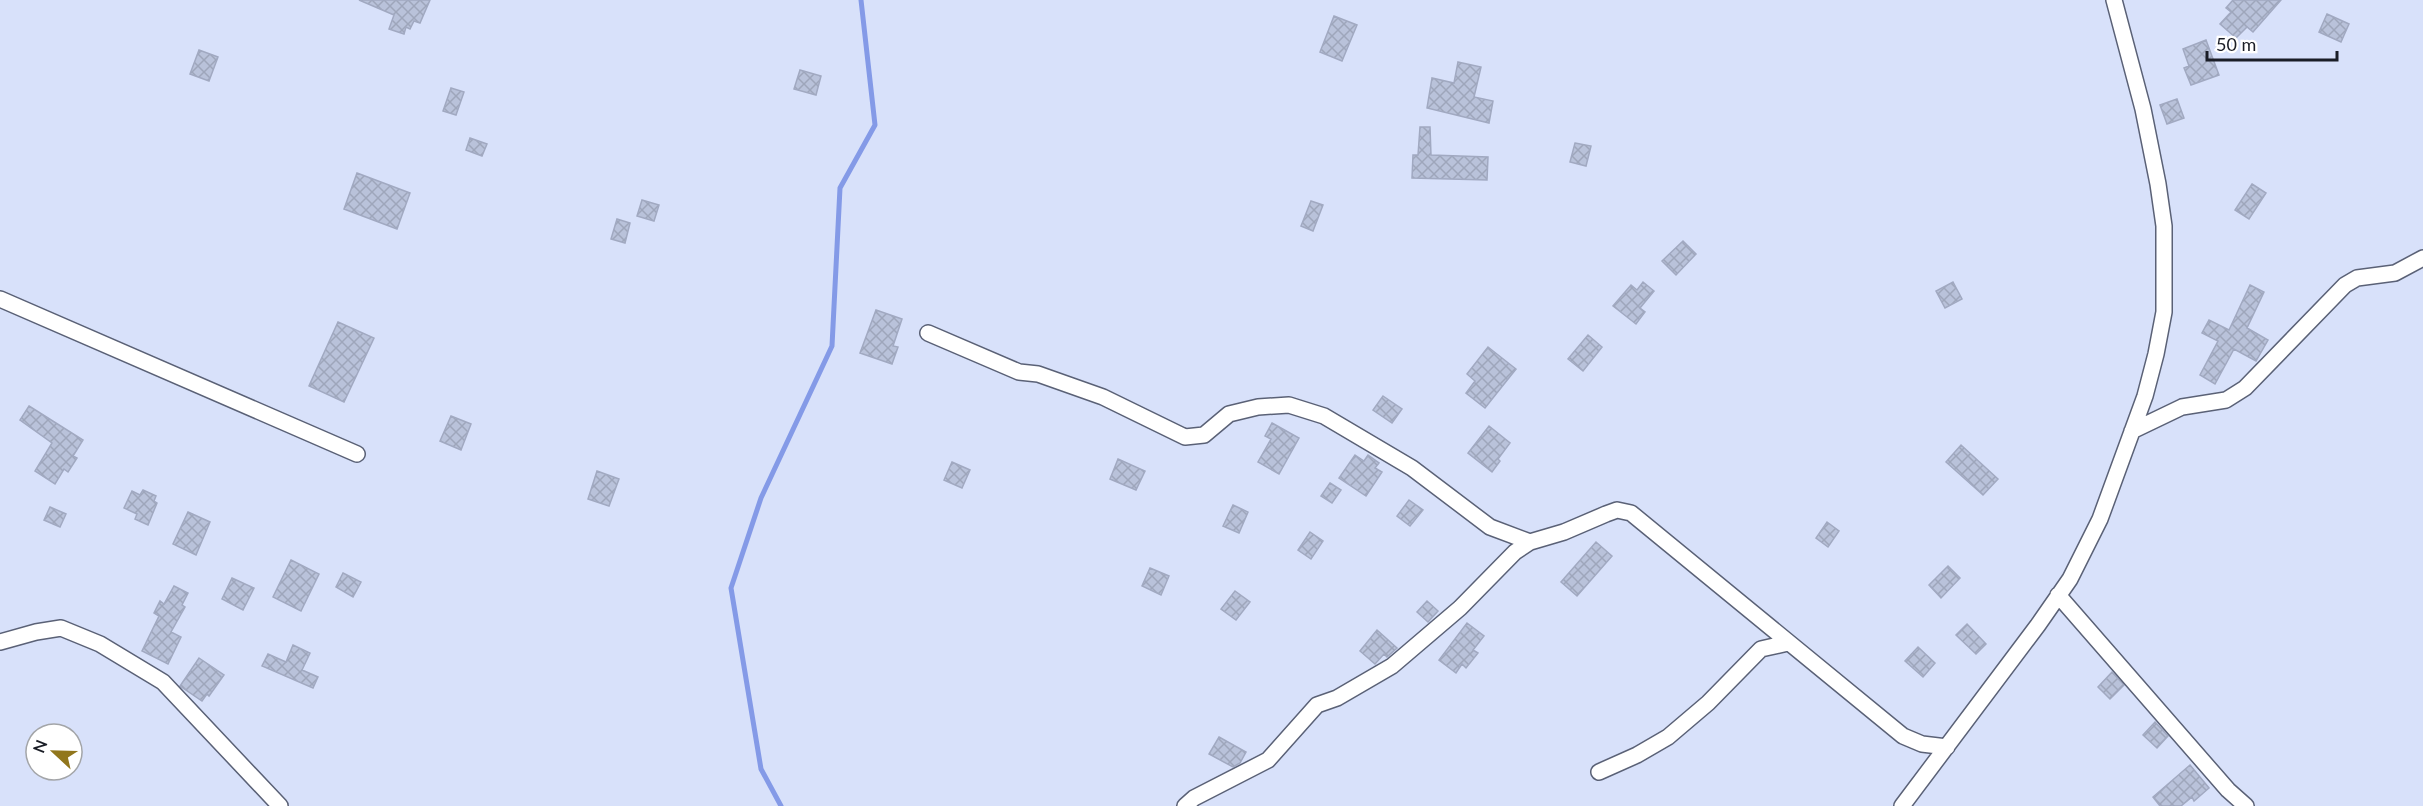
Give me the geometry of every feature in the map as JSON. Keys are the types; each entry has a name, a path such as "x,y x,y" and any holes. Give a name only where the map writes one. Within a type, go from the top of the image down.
{"street":[{"path":"1902,806 2070,579 2100,519 2154,364 2164,312 2164,226 2143,109 2114,0"},
{"path":"2132,431 2182,407 2226,400 2246,388 2345,285 2357,278 2395,273 2423,258"},
{"path":"0,299 357,454"},
{"path":"928,333 1018,372 1038,374 1103,397 1185,437 1204,435 1229,414 1258,407 1289,405 1324,416 1412,468 1490,527 1530,542"},
{"path":"1185,806 1194,798 1268,760 1317,705 1337,698 1392,666 1460,608 1515,552 1530,542 1564,532 1617,510 1631,513 1903,736 1922,744 1947,747"},
{"path":"2058,596 2228,790 2246,806"},
{"path":"0,642 36,632 62,628 100,644 163,682 280,806"},
{"path":"1599,772 1637,755 1668,737 1708,703 1761,650 1788,643"}],"building":[{"path":"359,0 430,0 420,23 414,21 410,29 406,27 404,34 389,29 394,15"},
{"path":"2233,0 2281,0 2253,32 2247,27 2236,38 2220,24 2231,12 2226,8"},
{"path":"2327,14 2349,24 2341,42 2319,32"},
{"path":"1334,16 1357,25 1342,61 1320,52"},
{"path":"2206,40 2219,75 2191,85 2184,68 2189,66 2183,49"},
{"path":"199,50 218,57 209,81 190,74"},
{"path":"1458,62 1481,67 1474,97 1493,101 1489,123 1427,108 1432,78 1454,83"},
{"path":"800,70 821,76 816,95 794,89"},
{"path":"451,88 464,92 456,115 443,111"},
{"path":"2177,99 2184,118 2167,124 2160,105"},
{"path":"1420,127 1430,127 1431,155 1488,157 1487,180 1412,178 1413,155 1418,155"},
{"path":"470,138 487,144 482,156 466,150"},
{"path":"1575,143 1591,146 1586,166 1570,162"},
{"path":"357,173 410,193 397,229 344,209"},
{"path":"2252,184 2266,193 2249,219 2235,210"},
{"path":"642,200 659,205 654,221 637,216"},
{"path":"1311,201 1323,205 1313,231 1301,226"},
{"path":"617,219 630,223 625,243 611,239"},
{"path":"1683,241 1696,254 1676,275 1662,261"},
{"path":"1643,282 1654,291 1640,308 1645,312 1636,324 1613,306 1631,285 1637,290"},
{"path":"1953,282 1962,299 1945,308 1936,291"},
{"path":"2250,285 2264,292 2247,328 2268,340 2256,361 2234,349 2215,384 2200,375 2218,341 2202,333 2209,320 2229,330"},
{"path":"876,310 902,319 893,346 898,347 892,364 860,353"},
{"path":"338,322 374,338 344,402 309,386"},
{"path":"1588,335 1602,347 1583,371 1568,359"},
{"path":"1488,347 1516,369 1485,408 1466,393 1475,381 1467,374"},
{"path":"1383,396 1402,409 1392,423 1373,410"},
{"path":"29,406 83,440 73,456 77,458 68,472 64,469 55,484 35,471 52,443 20,420"},
{"path":"451,416 471,424 461,450 440,441"},
{"path":"1272,423 1299,438 1279,474 1258,462 1271,439 1265,436"},
{"path":"1489,426 1510,443 1492,472 1468,453"},
{"path":"1961,445 1998,479 1983,495 1946,462"},
{"path":"1355,455 1364,461 1368,455 1379,463 1375,468 1382,472 1366,496 1339,478"},
{"path":"1118,459 1145,471 1136,490 1110,479"},
{"path":"952,462 970,470 962,488 944,480"},
{"path":"597,471 619,479 609,506 588,499"},
{"path":"1330,483 1341,490 1332,503 1321,496"},
{"path":"143,490 156,496 154,501 157,503 148,525 135,519 137,514 124,508 132,491 140,495"},
{"path":"1409,500 1423,510 1410,526 1397,516"},
{"path":"1233,505 1248,512 1239,533 1223,526"},
{"path":"50,507 66,514 60,527 44,520"},
{"path":"188,512 210,522 196,555 173,544"},
{"path":"1827,522 1839,531 1828,547 1816,538"},
{"path":"1310,532 1323,541 1311,559 1298,550"},
{"path":"1596,542 1612,556 1577,596 1561,582"},
{"path":"291,560 319,574 301,611 273,597"},
{"path":"1948,566 1960,578 1941,598 1929,585"},
{"path":"1150,568 1169,576 1161,595 1142,586"},
{"path":"343,573 361,582 353,597 336,587"},
{"path":"232,578 254,588 243,610 222,599"},
{"path":"174,586 188,593 182,605 185,607 171,632 181,637 168,664 142,651 159,616 154,613 160,601 164,604"},
{"path":"1235,591 1250,602 1236,620 1221,609"},
{"path":"1427,601 1438,611 1428,622 1417,612"},
{"path":"1467,623 1484,636 1473,650 1478,653 1466,668 1462,664 1456,673 1439,660"},
{"path":"1967,624 1986,644 1976,654 1956,635"},
{"path":"1377,630 1397,648 1387,657 1384,654 1375,664 1360,651"},
{"path":"293,645 310,653 302,670 318,677 313,688 262,666 268,654 286,662"},
{"path":"1918,647 1935,663 1923,677 1905,661"},
{"path":"199,658 224,675 209,696 207,694 202,701 180,686"},
{"path":"2112,672 2124,685 2110,699 2098,687"},
{"path":"2155,722 2168,736 2157,748 2143,735"},
{"path":"1219,737 1246,752 1240,763 1233,767 1209,754"},
{"path":"2190,765 2209,788 2194,801 2192,797 2181,806 2160,806 2153,797"}],"waterway":[{"path":"781,806 761,769 731,588 761,498 832,346 840,188 875,125 861,0"}]}
